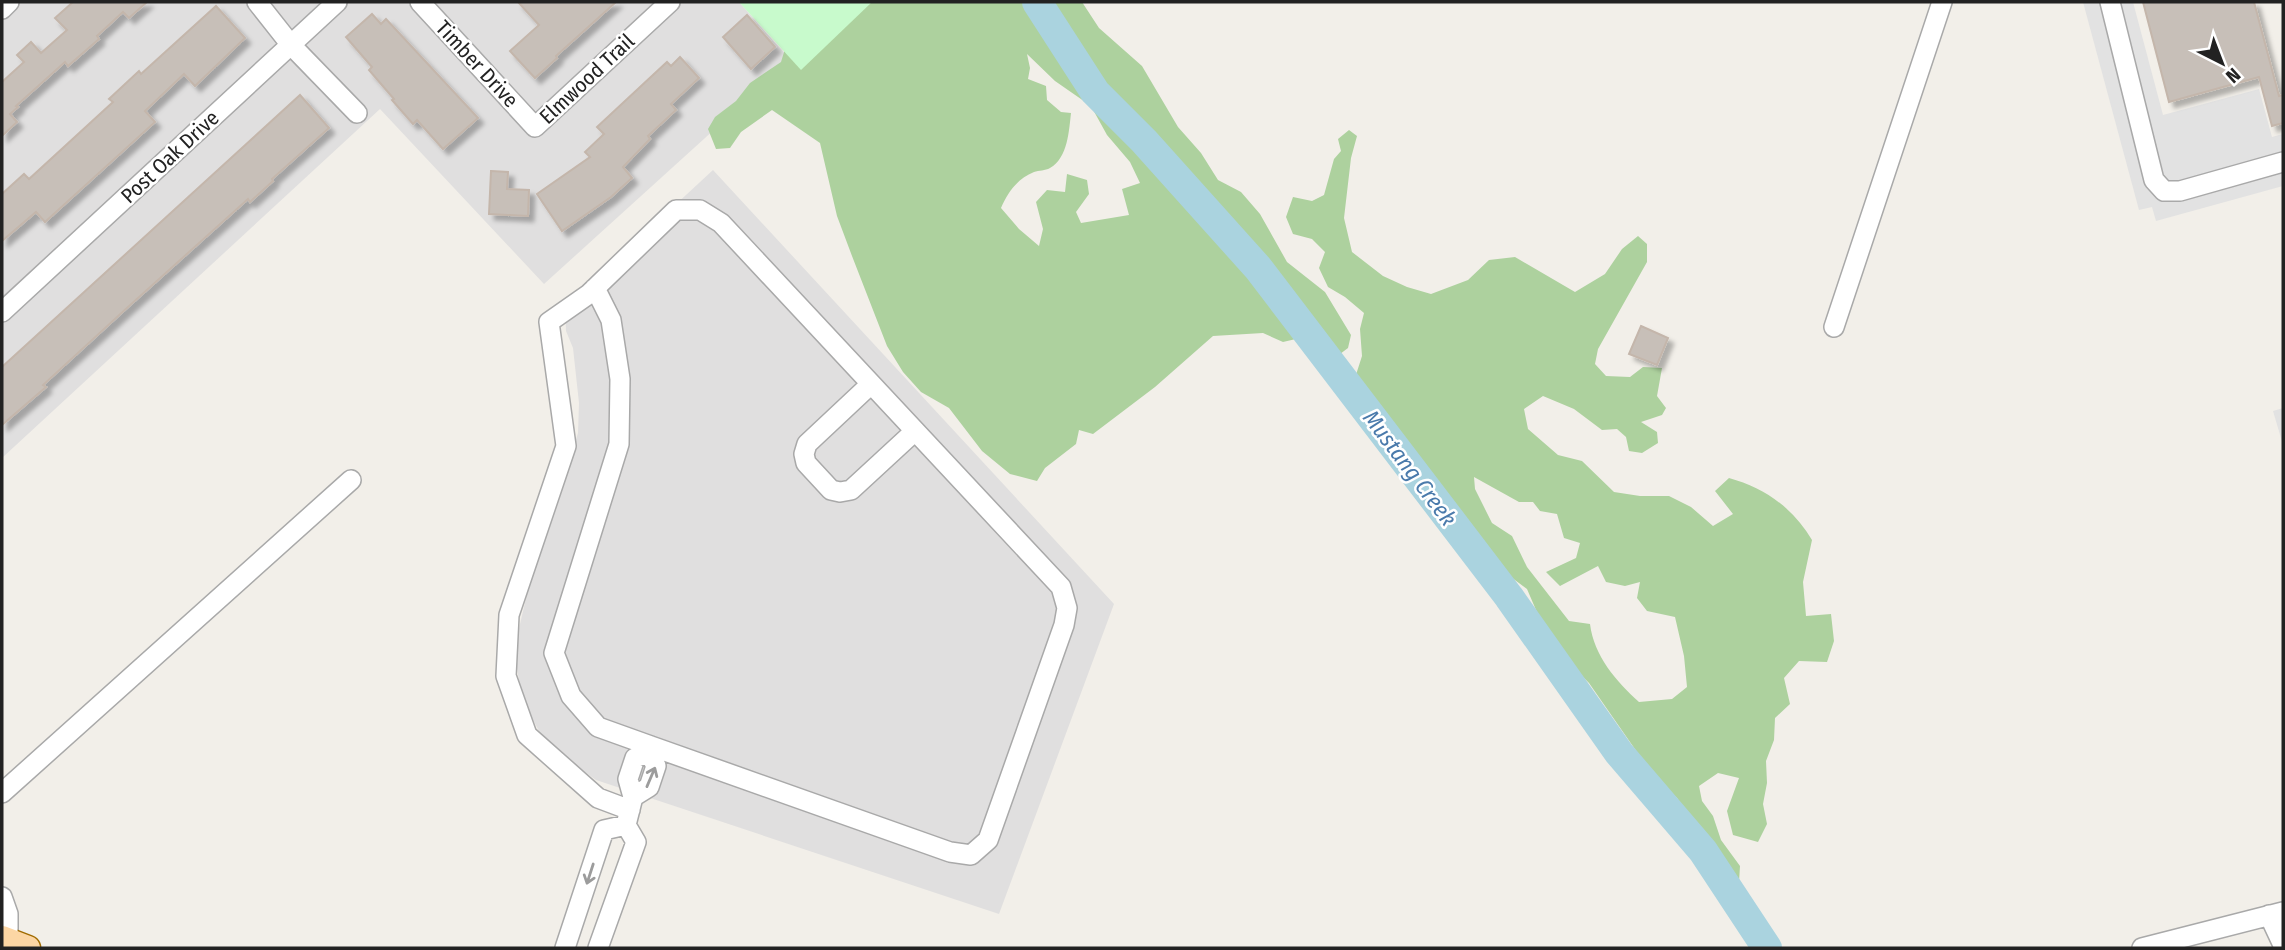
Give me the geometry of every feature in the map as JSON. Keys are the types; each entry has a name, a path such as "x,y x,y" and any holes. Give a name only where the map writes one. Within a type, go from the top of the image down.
{"street":[{"path":"2,9 9,2"},
{"path":"257,2 291,45 357,113"},
{"name":"Post Oak Drive","path":"2,312 337,2"},
{"name":"Timber Drive","path":"420,2 535,127"},
{"name":"Elmwood Trail","path":"535,127 670,2"},
{"path":"1834,327 1942,2"},
{"path":"2110,2 2154,180 2164,191 2180,191 2283,162"},
{"path":"595,288 611,320 620,379 619,444 554,653 572,696 598,727 650,749 950,852 971,855 988,840 1064,625 1067,607 1061,587 721,223 700,211 676,209 595,288 549,322 566,446 509,615 506,676 527,735 598,798 629,811"},
{"path":"871,384 807,444 804,454 806,463 831,490 851,490 915,431"},
{"path":"2,793 351,480"},
{"path":"598,948 636,842 629,811 628,779 635,758 650,749"},
{"path":"565,948 604,830 629,811"},
{"path":"2,897 9,914 13,942"},
{"path":"2142,948 2276,914 2283,945"}],"shaded area":[{"path":"2,2 739,2 791,60 544,284 380,109 2,458"},
{"path":"2083,2 2133,2 2163,115 2259,89 2272,137 2283,134 2283,186 2156,221 2152,207 2139,210"},
{"path":"713,170 1114,604 999,914 596,780 558,752 539,731 522,699 514,650 527,594 578,433 579,403 573,348 566,331 565,307"},
{"path":"2283,408 2283,445 2273,411"}],"green space":[{"path":"739,2 872,2 801,70"},
{"path":"741,2 1082,2 1099,28 1142,66 1178,127 1201,153 1218,180 1241,192 1260,214 1287,262 1325,292 1351,335 1348,348 1340,354 1328,353 1313,335 1283,342 1263,333 1213,336 1155,387 1093,434 1079,430 1076,444 1045,468 1037,481 1010,474 982,451 949,408 921,392 903,372 887,346 837,216 820,143 772,110 741,132 730,148 716,149 708,129 715,117 736,101 750,83 781,62 785,49","holes":["1027,54 1055,81 1091,106 1107,135 1130,162 1140,183 1122,189 1129,215 1081,223 1076,212 1089,194 1087,180 1067,174 1065,192 1047,190 1036,202 1043,229 1039,246 1019,229 1001,208 1018,182 1034,172 1048,169 1061,158 1068,135 1071,113 1061,112 1047,100 1046,86 1028,79 1030,68"]},
{"path":"1349,130 1357,136 1351,158 1344,218 1352,252 1383,276 1407,287 1431,294 1468,280 1489,260 1515,257 1575,292 1605,274 1622,249 1638,236 1647,244 1647,262 1598,349 1595,364 1606,376 1630,377 1643,367 1662,368 1657,396 1666,408 1662,415 1641,422 1657,432 1658,443 1642,453 1629,451 1626,437 1617,429 1602,430 1574,409 1543,396 1524,409 1528,429 1558,455 1582,461 1614,492 1640,496 1669,496 1691,507 1713,526 1733,514 1715,491 1729,478 1742,482 1787,509 1812,540 1803,582 1806,616 1831,614 1834,641 1827,662 1799,661 1784,678 1790,704 1775,718 1774,740 1766,761 1767,783 1763,804 1767,824 1758,842 1733,835 1727,811 1739,778 1718,773 1699,786 1702,801 1713,816 1721,840 1740,866 1739,882 1723,870 1715,850 1694,829 1677,798 1655,778 1589,683 1551,645 1527,589 1450,532 1415,498 1414,457 1354,381 1362,356 1360,329 1364,313 1328,287 1319,268 1325,252 1312,239 1293,234 1286,217 1293,197 1312,201 1324,195 1334,159 1341,151 1338,139","holes":["1474,477 1519,502 1533,502 1540,511 1557,514 1564,538 1580,543 1576,558 1546,572 1560,586 1598,566 1606,582 1625,586 1640,582 1637,598 1647,611 1675,617 1684,656 1687,687 1672,699 1639,702 1630,694 1614,677 1601,657 1590,624 1569,621 1527,567 1512,536 1492,523 1475,489"]}],"building":[{"path":"73,2 147,2 129,18 123,12 97,36 99,39 68,66 65,62 16,106 18,107 10,114 17,122 2,136 2,82 24,62 17,55 31,42 41,53 67,30 55,18"},
{"path":"518,2 616,2 535,78 510,51 539,25"},
{"path":"2143,2 2254,2 2279,96 2283,95 2283,123 2272,126 2259,77 2169,102"},
{"path":"216,6 245,38 195,86 184,74 145,111 155,122 45,222 36,212 2,241 2,194 24,174 29,179 113,102 109,99 139,71 141,74"},
{"path":"372,14 381,24 386,19 478,118 443,149 417,120 413,124 392,100 394,99 369,70 372,67 346,37"},
{"path":"747,15 775,47 751,69 723,37"},
{"path":"680,57 699,78 671,104 676,110 648,136 650,139 623,167 632,178 611,197 562,231 537,194 590,157 585,152 604,134 597,127 667,62 671,66"},
{"path":"300,95 329,128 250,202 248,199 128,307 43,385 46,387 2,425 2,367"},
{"path":"491,171 508,172 507,189 529,190 528,216 489,214"},
{"path":"1641,326 1668,338 1657,365 1629,354"}],"waterway":[{"name":"Mustang Creek","path":"1037,2 1095,92 1144,141 1258,268 1509,597 1619,753 1703,851 1767,948"}]}
